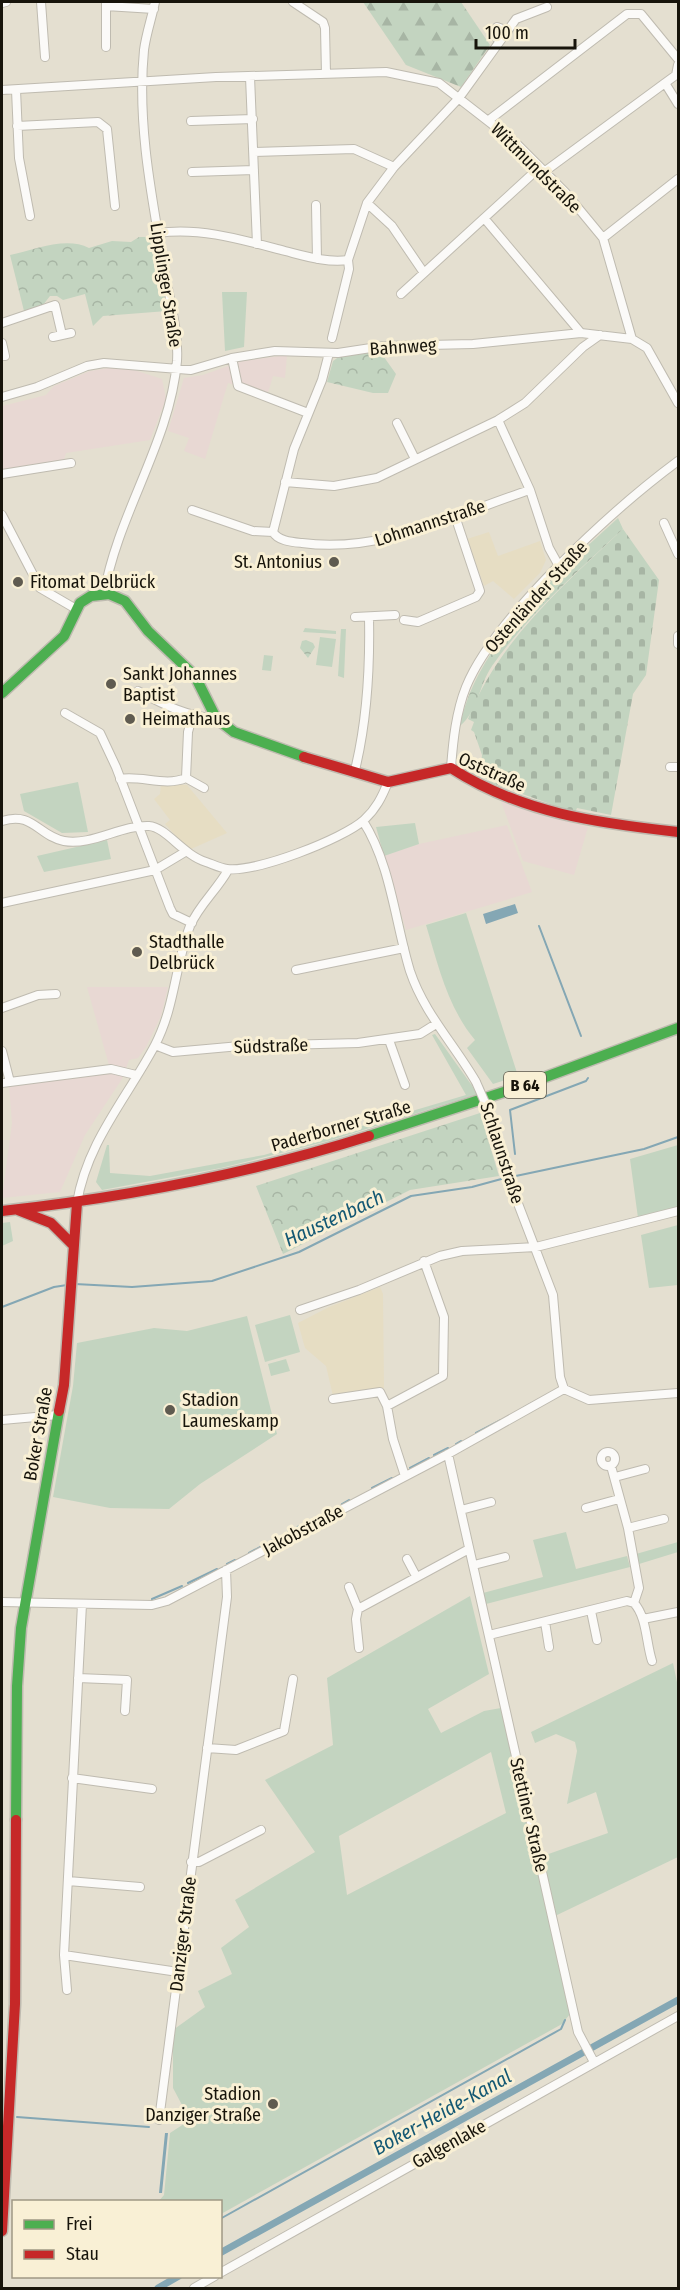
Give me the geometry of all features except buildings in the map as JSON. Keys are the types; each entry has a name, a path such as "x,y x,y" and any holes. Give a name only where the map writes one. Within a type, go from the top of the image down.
{"main road":[{"path":"2,693 59,641 69,628 76,609 86,598 104,594 125,601 152,636 189,669 216,718 234,732 388,782"},
{"name":"Oststraße","path":"388,782 451,768 464,777 538,809 577,820 678,832"},
{"name":"Paderborner Straße","path":"2,1211 77,1203 184,1185 321,1151 476,1102 678,1028"},
{"name":"Boker Straße","path":"2,2231 15,2004 17,1686 24,1603 64,1385 72,1244 77,1203"},
{"path":"17,1210 51,1223 72,1244"}],"street":[{"path":"2,3 6,2"},
{"path":"41,2 45,57"},
{"path":"293,2 322,22 325,28 326,75"},
{"path":"106,47 106,4 155,5"},
{"name":"Lipplinger Straße","path":"104,594 120,533 174,390 176,340 147,163 144,49 155,5"},
{"path":"332,338 349,269 348,260 367,203 394,167 459,98 516,19 547,7"},
{"path":"489,120 627,14 641,14 678,59"},
{"path":"401,294 484,218 542,170 676,75 678,65"},
{"name":"Wittmundstraße","path":"2,90 326,75 402,74 438,83 489,120 542,170 603,238 632,339"},
{"path":"250,77 257,244"},
{"path":"665,83 678,104"},
{"path":"16,90 19,158 30,216"},
{"path":"191,121 253,118"},
{"path":"17,126 98,122 103,124 107,129 115,207"},
{"path":"254,152 354,149 394,167"},
{"path":"192,172 254,170"},
{"path":"603,238 678,179"},
{"path":"367,203 392,226 424,273"},
{"path":"315,205 317,259"},
{"path":"484,218 581,333"},
{"path":"158,233 179,230 199,232 317,259 348,260"},
{"path":"2,323 55,306 67,334 53,338"},
{"name":"Bahnweg","path":"2,398 37,387 87,366 104,363 130,364 175,371 203,368 232,358 275,351 328,353 384,346 495,343 581,333 632,339"},
{"path":"285,482 295,485 346,484 377,478 498,420 525,403 600,335"},
{"path":"632,339 647,348 678,403"},
{"path":"2,343 5,356"},
{"path":"273,532 285,482 308,413 322,380 328,353"},
{"path":"232,358 238,386 308,413"},
{"path":"498,420 530,490 549,548 559,566"},
{"path":"398,423 416,459"},
{"name":"Ostenländer Straße","path":"451,768 460,707 474,670 495,638 559,566 642,490 678,461"},
{"path":"2,474 71,463"},
{"name":"Lohmannstraße","path":"192,510 253,531 273,532 280,538 309,544 369,543 387,540 530,490"},
{"path":"2,515 40,588 76,609"},
{"path":"404,620 418,622 476,597 480,591 455,516"},
{"path":"664,523 678,554"},
{"path":"355,617 395,615"},
{"path":"355,770 360,749 368,670 369,618"},
{"path":"138,691 164,705 216,718"},
{"path":"65,713 99,733 120,779 173,914 192,923"},
{"path":"186,778 188,732 194,714"},
{"path":"120,779 131,777 178,781 186,778 204,788"},
{"path":"2,821 16,818 28,820 64,841 138,827 157,827 185,852 228,870 270,862 302,851 363,821 377,806 388,782"},
{"name":"Schlaunstraße","path":"363,821 372,837 417,989 436,1024 476,1082 491,1116 505,1172 553,1295 560,1377 564,1389"},
{"path":"2,903 164,868 185,852"},
{"name":"Boker Straße","path":"77,1203 91,1152 155,1045 171,1007 192,923 228,870"},
{"path":"296,970 404,948"},
{"path":"2,1008 38,995 56,994"},
{"name":"Südstraße","path":"155,1045 173,1052 240,1046 389,1040 420,1034 436,1024"},
{"path":"389,1040 405,1085"},
{"path":"2,1051 6,1082 111,1069 136,1076"},
{"path":"300,1310 359,1290 424,1261 462,1251 536,1247 678,1211"},
{"path":"387,1406 443,1376 444,1317 424,1261"},
{"path":"564,1389 589,1400 678,1393"},
{"name":"Jakobstraße","path":"2,1602 152,1605 226,1570 448,1454 564,1389"},
{"path":"333,1399 378,1391 387,1406 393,1439 405,1476"},
{"path":"2,1420 58,1415"},
{"name":"Stettiner Straße","path":"448,1454 582,2043 592,2059"},
{"path":"610,1466 628,1528 639,1588 634,1603"},
{"path":"615,1477 645,1469"},
{"path":"585,1508 619,1499"},
{"path":"461,1510 491,1502"},
{"path":"628,1528 664,1519"},
{"path":"358,1608 469,1548"},
{"path":"474,1564 505,1557"},
{"path":"407,1559 416,1576"},
{"name":"Danziger Straße","path":"159,2120 227,1597 226,1570"},
{"path":"349,1587 358,1608 356,1619 358,1648"},
{"path":"489,1635 627,1601 634,1603 643,1619 644,1635 652,1661"},
{"path":"68,1990 64,1955 82,1604"},
{"path":"591,1611 597,1640"},
{"path":"643,1619 678,1612"},
{"path":"544,1622 549,1647"},
{"path":"78,1678 127,1680 125,1711"},
{"path":"207,1748 236,1750 284,1731 293,1679"},
{"path":"72,1778 152,1789"},
{"path":"191,1862 199,1862 261,1830"},
{"path":"68,1881 140,1887"},
{"path":"64,1955 178,1972"},
{"name":"Galgenlake","path":"222,2273 592,2059 678,2016"},
{"path":"194,2289 213,2278"}],"shaded area":[{"path":"287,355 285,378 273,376 267,396 228,383 205,459 184,451 189,438 168,431 184,378 203,375 242,361"},
{"path":"128,368 162,379 166,399 150,440 66,453 63,463 2,471 2,406 46,395 54,386 90,371"},
{"path":"489,532 498,556 540,541 546,560 540,573 514,599 493,581 484,586 467,539"},
{"path":"161,784 187,785 227,833 191,849 184,845 165,824 170,820 154,799 160,794"},
{"path":"500,799 544,815 588,827 574,875 523,861"},
{"path":"507,825 532,892 406,930 384,856 419,844"},
{"path":"87,987 168,987 161,1016 146,1047 138,1058 129,1060 122,1079 85,1135 60,1192 2,1198 12,1123 9,1086 109,1072"},
{"path":"380,1287 383,1294 384,1388 333,1396 326,1366 305,1348 298,1323 329,1307"}],"green space":[{"path":"363,2 461,2 490,45 461,87 406,65"},
{"path":"139,237 150,237 154,241 152,248 156,255 167,311 103,316 93,326 85,294 63,300 57,296 50,296 43,305 24,311 10,255 39,247 70,243 89,248 112,241 131,242"},
{"path":"222,292 247,292 244,347 225,351"},
{"path":"379,350 396,374 388,393 373,393 327,382 333,361 340,356"},
{"path":"618,518 623,529 554,594 506,647 488,673 471,713 460,726 469,696 483,667 501,639 546,586"},
{"path":"623,529 659,580 646,675 633,694 611,815 577,808 575,813 489,782 485,777 486,768 481,767 482,755 474,732 471,730 474,722 468,719 481,691 515,639 556,593"},
{"path":"305,628 336,631 336,634 303,632"},
{"path":"341,629 346,629 344,678 338,676"},
{"path":"320,637 336,639 332,667 316,665"},
{"path":"302,641 313,643 315,647 308,658 300,648"},
{"path":"264,655 273,656 271,671 262,670"},
{"path":"78,782 88,832 62,833 24,811 20,794"},
{"path":"415,823 419,844 384,856 376,827"},
{"path":"107,840 111,859 44,872 37,856"},
{"path":"466,913 518,1076 493,1084 467,1048 475,1040 451,1000 426,925"},
{"path":"435,1034 478,1094 328,1141 221,1168 102,1190 96,1182 107,1145 109,1145 110,1173 150,1176 264,1155 466,1095 432,1035"},
{"path":"480,1113 499,1176 410,1190 283,1254 256,1186"},
{"path":"678,1145 678,1207 638,1218 630,1159"},
{"path":"10,1222 13,1241 2,1246 2,1223"},
{"path":"678,1225 678,1285 649,1288 641,1235"},
{"path":"290,1315 300,1352 265,1362 255,1325"},
{"name":"Stadion Laumeskamp","path":"247,1316 277,1434 200,1484 169,1509 110,1508 53,1497 73,1386 77,1343 154,1328 187,1331"},
{"path":"286,1359 290,1371 271,1376 268,1364"},
{"path":"566,1532 576,1569 627,1556 630,1567 486,1604 483,1593 543,1577 533,1540"},
{"path":"678,1542 678,1552 639,1564 636,1554"},
{"path":"470,1596 489,1674 428,1709 441,1733 484,1711 501,1708 570,2014 562,2024 222,2213 222,2200 160,2200 164,2195 170,2133 190,2120 173,2088 173,2030 205,2007 198,1991 232,1974 221,1948 249,1927 235,1900 315,1852 265,1780 333,1745 327,1678","holes":["491,1752 506,1813 347,1895 339,1836"]},
{"path":"673,1663 678,1687 678,1857 555,1916 540,1857 608,1833 596,1792 567,1804 577,1751 575,1742 556,1734 535,1743 531,1732"}],"water":[{"path":"515,904 518,913 486,924 483,914"},
{"path":"165,2133 168,2133 162,2193 159,2193"}],"waterway":[{"path":"539,926 581,1036"},
{"path":"515,1154 510,1110 586,1081 588,1078"},
{"name":"Haustenbach","path":"511,1177 644,1149 678,1137"},
{"name":"Haustenbach","path":"75,1284 132,1287 212,1281 299,1252 411,1196 472,1187 505,1178"},
{"name":"Haustenbach","path":"2,1307 54,1287 67,1285"},
{"path":"523,1408 539,1399"},
{"path":"476,1433 501,1420"},
{"path":"456,1444 461,1441"},
{"path":"434,1455 448,1448"},
{"path":"410,1468 429,1458"},
{"path":"372,1488 392,1478"},
{"path":"342,1504 349,1500"},
{"path":"313,1519 332,1509"},
{"path":"288,1532 305,1523"},
{"path":"249,1553 277,1538"},
{"path":"227,1564 235,1560"},
{"path":"188,1583 217,1569"},
{"path":"152,1599 182,1586"},
{"name":"Boker-Heide-Kanal","path":"222,2252 678,2000"},
{"path":"222,2218 561,2029 565,2020"},
{"path":"17,2117 149,2127"},
{"name":"Boker-Heide-Kanal","path":"158,2288 176,2278"}],"traffic: fast":[{"path":"2,693 64,636 80,603 91,596 109,594 125,601 148,631 195,676 216,718 234,732 304,757"},
{"path":"369,1136 513,1089 678,1028"},
{"path":"16,1820 17,1686 21,1628 59,1411"}],"traffic: jam":[{"path":"304,757 388,782 451,768 505,796 560,814 618,825 678,832"},
{"path":"2,1211 95,1199 233,1173 369,1136"},
{"path":"59,1411 64,1385 77,1203"},
{"path":"18,1210 51,1223 72,1244"},
{"path":"2,2231 15,2004 16,1820"}],"place":[{"name":"St. Antonius","path":"334,562"},
{"name":"Fitomat Delbrück","path":"18,582"},
{"name":"Sankt Johannes Baptist","path":"111,684"},
{"name":"Heimathaus","path":"130,719"},
{"name":"Stadthalle Delbrück","path":"137,952"},
{"name":"Stadion Laumeskamp","path":"170,1410"},
{"name":"Stadion Danziger Straße","path":"273,2104"}]}
